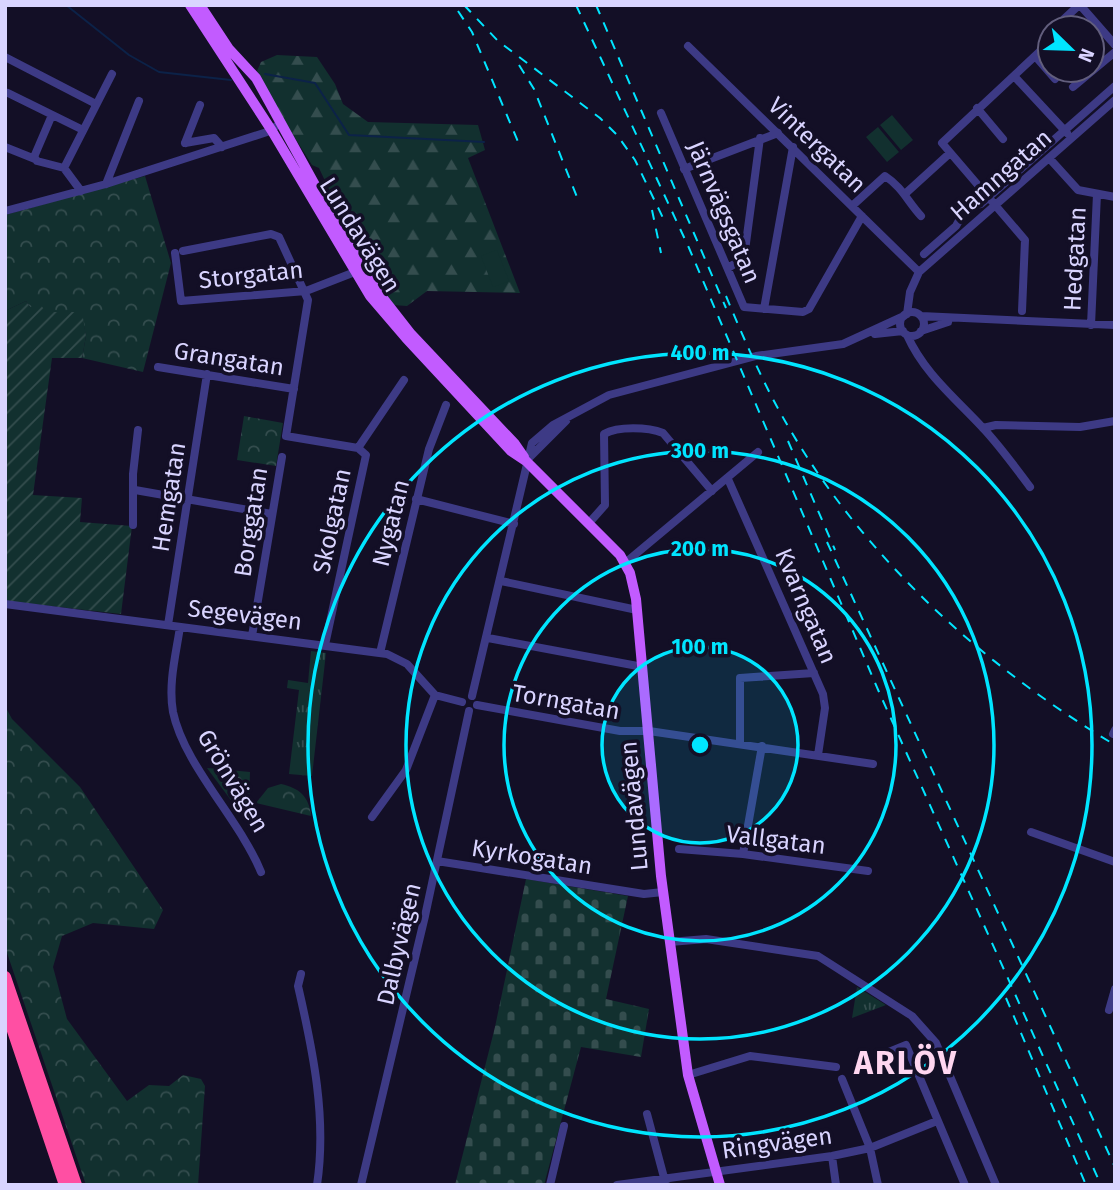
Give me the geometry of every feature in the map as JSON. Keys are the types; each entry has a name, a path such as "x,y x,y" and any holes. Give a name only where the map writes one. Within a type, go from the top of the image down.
{"highway":[{"path":"5,978 76,1185"},
{"path":"5,1007 65,1185"}],"main road":[{"name":"Lundavägen","path":"190,5 358,270 411,334 516,444 526,461 625,563 634,584 663,892 688,1075 720,1185"},
{"name":"Lundavägen","path":"200,5 229,49 256,78 358,270"}],"street":[{"path":"1079,5 1115,45"},
{"name":"Vintergatan","path":"688,46 919,272"},
{"path":"1073,87 1115,52"},
{"path":"1022,311 1027,245 1019,231 942,143 1035,56"},
{"path":"5,57 96,103"},
{"path":"64,168 112,74"},
{"path":"1014,76 1072,138"},
{"path":"924,254 956,226 966,208 981,204 1115,86"},
{"path":"8,93 83,130"},
{"name":"Hamngatan","path":"905,315 919,272 1115,100"},
{"path":"106,184 139,101"},
{"path":"200,105 185,143 214,138 222,146"},
{"path":"977,108 1003,139"},
{"name":"Järnvägsgatan","path":"661,113 742,306 764,309"},
{"path":"35,159 37,146 52,115"},
{"path":"5,211 106,184 272,131 281,123"},
{"path":"684,169 778,133"},
{"path":"728,268 744,258 760,138"},
{"path":"5,147 64,168 81,191"},
{"path":"793,147 764,309 803,312 812,306 862,216"},
{"path":"906,193 950,153"},
{"path":"1049,158 1078,190 1115,197"},
{"path":"852,206 884,176 906,193 909,203 921,216"},
{"name":"Hedgatan","path":"1091,325 1097,194"},
{"name":"Storgatan","path":"306,291 275,234 179,252 181,301 306,291 358,270"},
{"path":"915,281 915,302 924,325 919,359"},
{"name":"Borggatan","path":"306,291 308,300 286,436 358,448"},
{"path":"372,817 406,770 435,695 462,702 469,711 477,705 472,696 488,638 526,461 531,443 553,425 593,402 626,390 756,356 826,348 865,335 905,315 954,320 1115,325"},
{"path":"905,315 901,323 919,359 983,428 1030,487"},
{"path":"865,335 921,332 954,320"},
{"name":"Grangatan","path":"158,367 294,389"},
{"name":"Hemgatan","path":"168,625 207,374"},
{"name":"Skolgatan","path":"325,645 366,455 358,448 404,380"},
{"name":"Nygatan","path":"380,653 429,449 446,405"},
{"path":"983,428 996,425 1091,427 1115,421"},
{"path":"133,525 135,490 132,474 138,430"},
{"path":"589,523 603,509 606,500 604,434 612,430 656,430 663,433 712,491"},
{"path":"625,563 758,452"},
{"name":"Borggatan","path":"252,636 282,457"},
{"name":"Kvarngatan","path":"728,479 814,673 825,708 818,755"},
{"path":"135,490 272,514"},
{"path":"416,499 514,524"},
{"path":"501,580 637,610"},
{"name":"Segevägen","path":"5,604 380,653 407,664 435,695"},
{"name":"Grönvägen","path":"180,627 172,683 174,715 196,764 251,849 261,872"},
{"path":"488,638 643,667"},
{"path":"740,743 740,678 814,673"},
{"path":"462,702 466,697 472,696"},
{"name":"Torngatan","path":"477,705 625,732 649,731 873,764"},
{"name":"Dalbyvägen","path":"361,1185 437,861 469,711"},
{"path":"743,853 762,746"},
{"path":"1031,832 1115,862"},
{"name":"Vallgatan","path":"679,849 743,853 868,871"},
{"name":"Kyrkogatan","path":"437,861 644,894 663,892"},
{"path":"670,942 706,939 818,956 912,1016 936,1043 996,1185"},
{"path":"301,974 298,986 317,1079 320,1150 317,1185"},
{"path":"1109,1010 1115,989"},
{"path":"879,1056 906,1045 965,1185"},
{"path":"688,1075 750,1056 836,1067"},
{"path":"842,1079 870,1148 878,1185"},
{"path":"647,1114 665,1182"},
{"name":"Ringvägen","path":"618,1185 665,1182 716,1171 832,1156 870,1148 937,1121"},
{"path":"550,1185 564,1126"},
{"path":"832,1156 836,1185"}],"green space":[{"path":"277,55 317,57 335,84 343,104 368,122 478,125 485,150 468,158 520,293 427,291 407,306 393,305 344,232 341,215 319,168 312,165 276,108 257,71 261,62"},
{"path":"892,115 913,140 901,150 880,125"},
{"path":"878,127 899,152 887,162 866,137"},
{"path":"145,176 171,263 143,372 82,358 86,336 81,312 46,312 30,307 26,301 5,311 5,215"},
{"path":"497,250 509,281 493,287 481,256"},
{"path":"26,301 30,307 40,304 46,312 82,312 86,336 82,358 52,358 33,495 82,498 80,522 132,526 121,614 5,601 5,311"},
{"path":"244,416 283,423 276,466 237,460"},
{"path":"311,651 326,653 312,776 289,774 299,690 287,688 288,680 308,683"},
{"path":"5,706 12,719 80,787 163,910 154,929 93,923 62,936 53,967 67,1019 127,1101 149,1085 169,1086 183,1075 201,1079 205,1086 198,1185 86,1185 5,947"},
{"path":"207,768 250,772 249,802 236,807"},
{"path":"281,784 302,794 308,803 311,816 256,803 268,788"},
{"path":"526,879 628,896 606,999 649,1009 641,1057 581,1047 544,1185 455,1185 495,1027"},
{"path":"857,987 886,1005 852,1018"}],"waterway":[{"path":"66,5 129,55 159,72 231,80"},
{"path":"265,74 315,83 349,135 484,142"}],"railway":[{"path":"464,5 498,41 600,118 617,135 635,160 665,222"},
{"path":"576,5 689,248 879,692 1101,1185"},
{"path":"596,5 726,308"},
{"path":"458,11 472,32 519,144"},
{"path":"519,65 534,89 579,202"},
{"path":"652,210 661,253"},
{"path":"726,296 785,421 816,471 851,518 889,562 929,604 1018,680 1115,745"},
{"path":"788,441 835,550"},
{"path":"827,542 1115,1167"},
{"path":"1006,998 1086,1185"}],"district":[{"name":"ARLÖV","path":"906,1063"}]}
